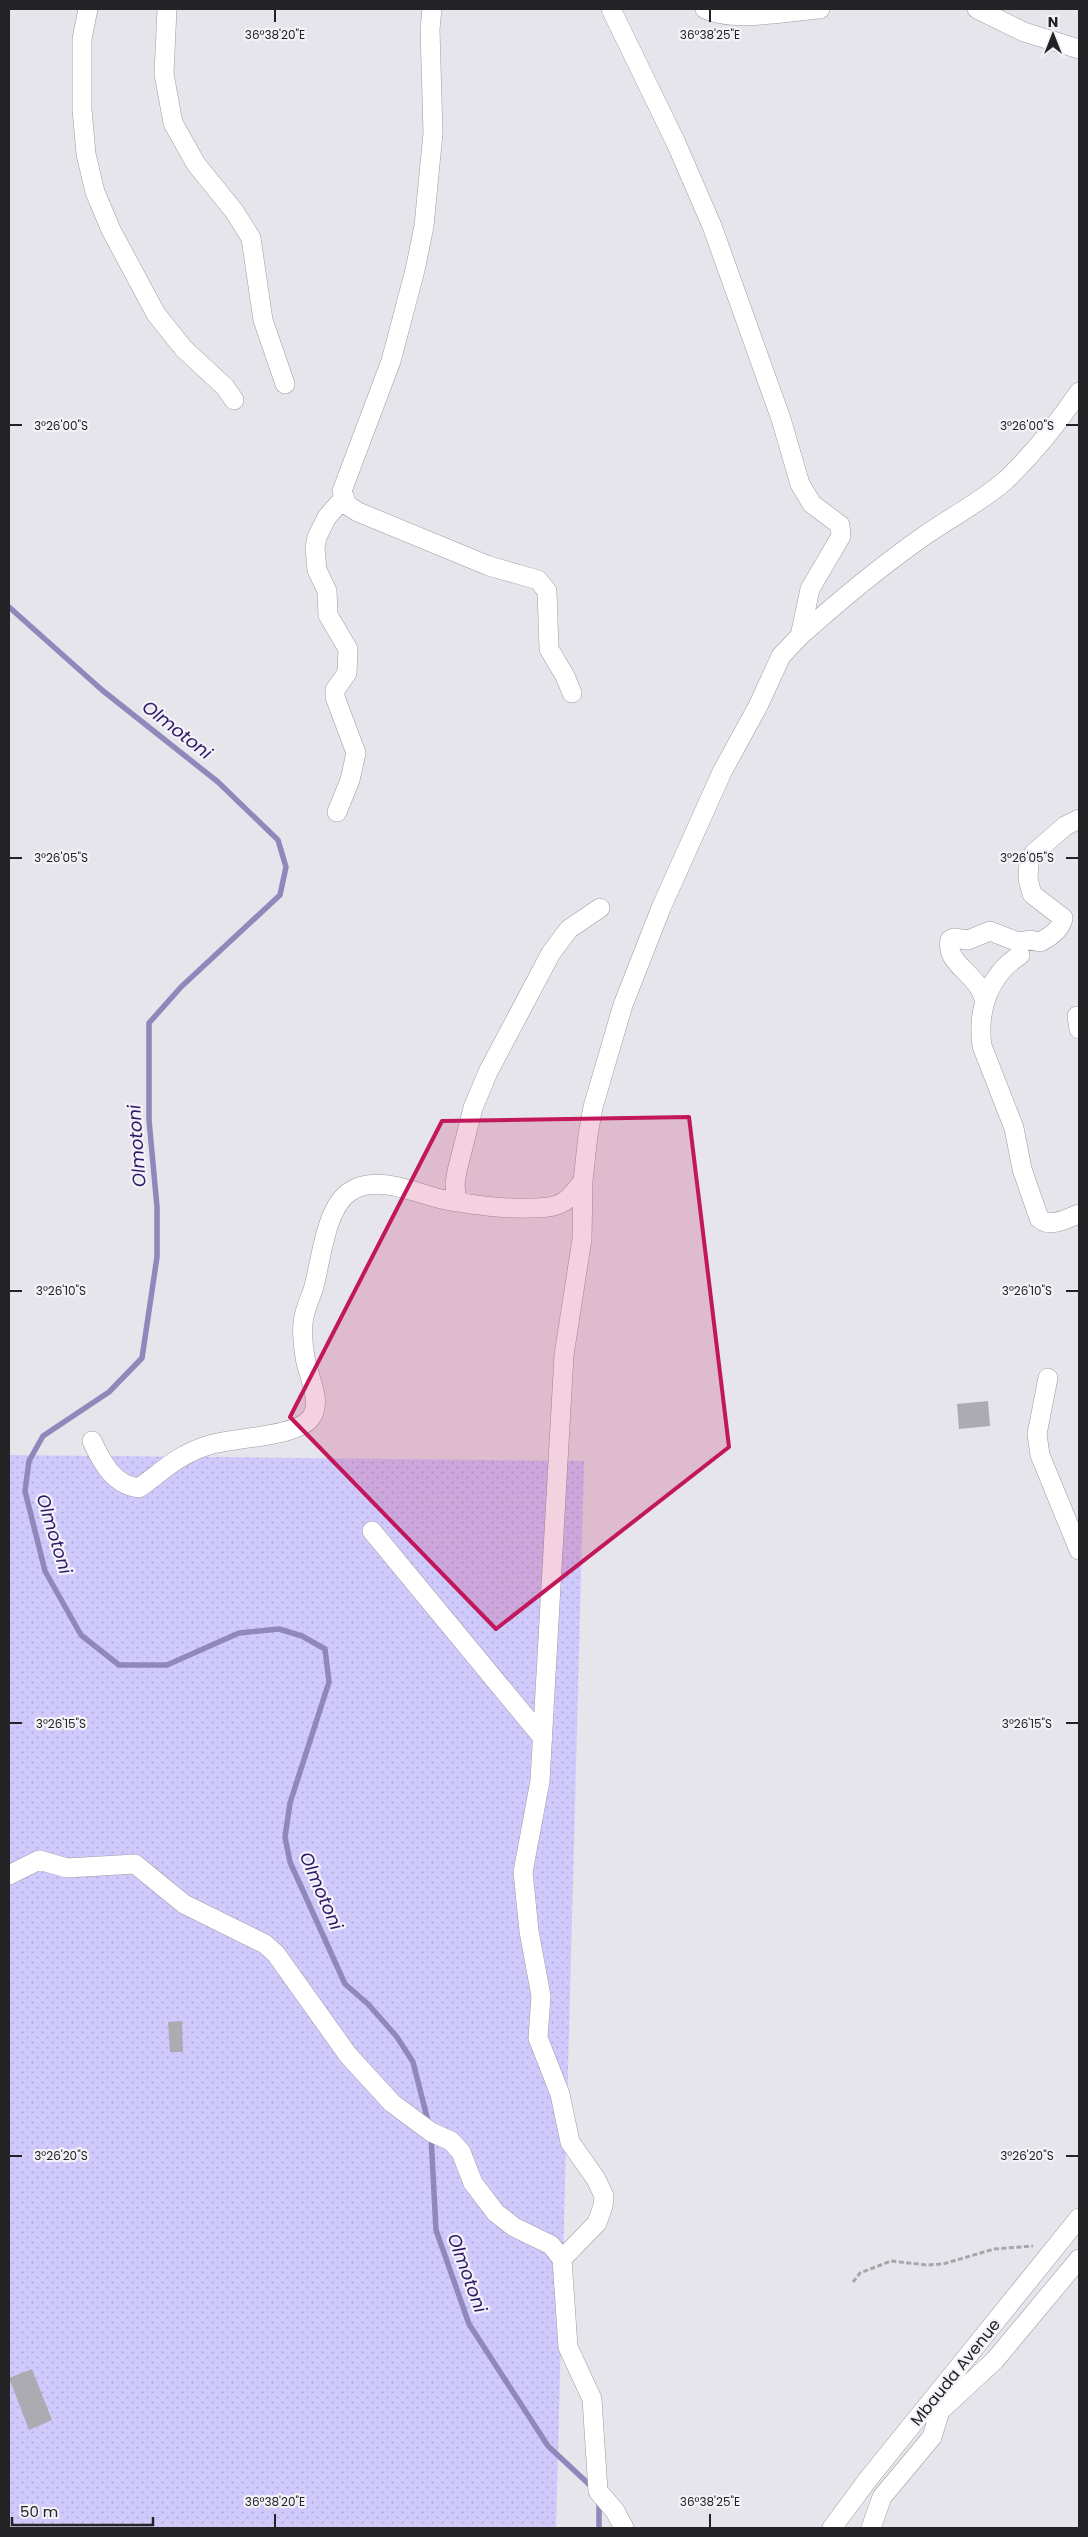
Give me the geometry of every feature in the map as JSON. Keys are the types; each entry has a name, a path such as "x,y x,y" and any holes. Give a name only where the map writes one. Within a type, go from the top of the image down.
{"street":[{"path":"88,9 82,39 82,109 86,154 95,192 111,230 156,314 184,349 225,387 234,400"},
{"path":"167,9 164,74 173,124 196,164 234,211 251,238 263,320 284,384"},
{"path":"611,9 676,143 712,226 778,409 800,484 812,504 840,525 841,536 810,589 800,636"},
{"path":"705,9 713,13 748,14 820,9"},
{"path":"977,9 1024,32 1079,49"},
{"path":"428,10 433,133 424,226 415,270 391,361 342,491 343,499 347,505 358,512 420,538 489,566 538,580 546,591 549,649 565,676 572,693"},
{"path":"562,2259 597,2223 603,2206 604,2196 596,2178 570,2142 560,2094 538,2038 541,1996 529,1931 523,1872 536,1812 543,1738 564,1355 582,1239 583,1181 592,1107 623,1005 661,908 722,772 758,706 781,656 800,636 832,608 923,537 975,503 1005,480 1060,418 1079,392"},
{"path":"336,812 350,780 356,753 335,696 335,690 347,673 348,649 328,615 327,591 317,570 315,548 317,537 327,517 343,499"},
{"path":"984,999 978,983 952,958 950,940 954,938 968,940 990,931 1018,942 1030,940 1040,942 1056,932 1063,918 1032,894 1028,879 1029,861 1034,853 1064,826 1079,819"},
{"path":"457,1202 455,1184 457,1171 473,1108 488,1072 551,953 569,929 600,908"},
{"path":"1020,955 1004,967 991,984 984,999 981,1032 982,1046 1014,1128 1022,1169 1039,1218 1042,1221 1051,1223 1079,1214"},
{"path":"92,1441 99,1456 119,1482 139,1488 164,1466 200,1448 226,1440 272,1434 304,1424 314,1413 315,1403 302,1336 304,1313 313,1290 332,1215 339,1201 353,1189 363,1186 382,1185 457,1202 516,1209 552,1206 567,1200 583,1181"},
{"path":"1048,1378 1037,1434 1040,1455 1079,1550"},
{"path":"372,1531 543,1738"},
{"path":"9,1875 39,1860 67,1868 135,1864 184,1904 265,1944 276,1954 348,2055 392,2103 431,2132 451,2140 461,2152 473,2183 496,2214 514,2226 551,2245 562,2259 568,2347 592,2399 598,2491 615,2511 624,2528"},
{"name":"Mbauda Avenue","path":"832,2528 869,2478 1079,2218"},
{"path":"871,2528 882,2497 928,2442 940,2411 995,2360 1079,2258"}],"path":[{"path":"853,2282 860,2273 890,2261 927,2265 943,2264 994,2249 1058,2245"}],"highlighted area":[{"path":"689,1117 729,1447 496,1629 290,1417 442,1121"}],"shaded area":[{"path":"9,1455 584,1461 556,2528 9,2528"}],"building":[{"path":"988,1401 990,1426 959,1429 957,1404"},
{"path":"182,2021 183,2052 170,2052 168,2022"},
{"path":"32,2369 52,2420 29,2430 9,2378"}],"waterway":[{"name":"Olmotoni","path":"9,607 102,690 218,782 278,840 286,867 280,895 181,987 149,1023 149,1120 157,1207 157,1257 142,1358 109,1392 43,1436 29,1461 25,1491 45,1571 81,1635 119,1665 167,1665 239,1633 279,1629 302,1636 325,1649 329,1682 290,1803 285,1837 290,1862 345,1984 368,2004 397,2037 413,2062 429,2125"},
{"name":"Olmotoni","path":"431,2136 436,2230 469,2324 548,2446 593,2488"},
{"name":"Olmotoni","path":"599,2500 599,2528"}]}
